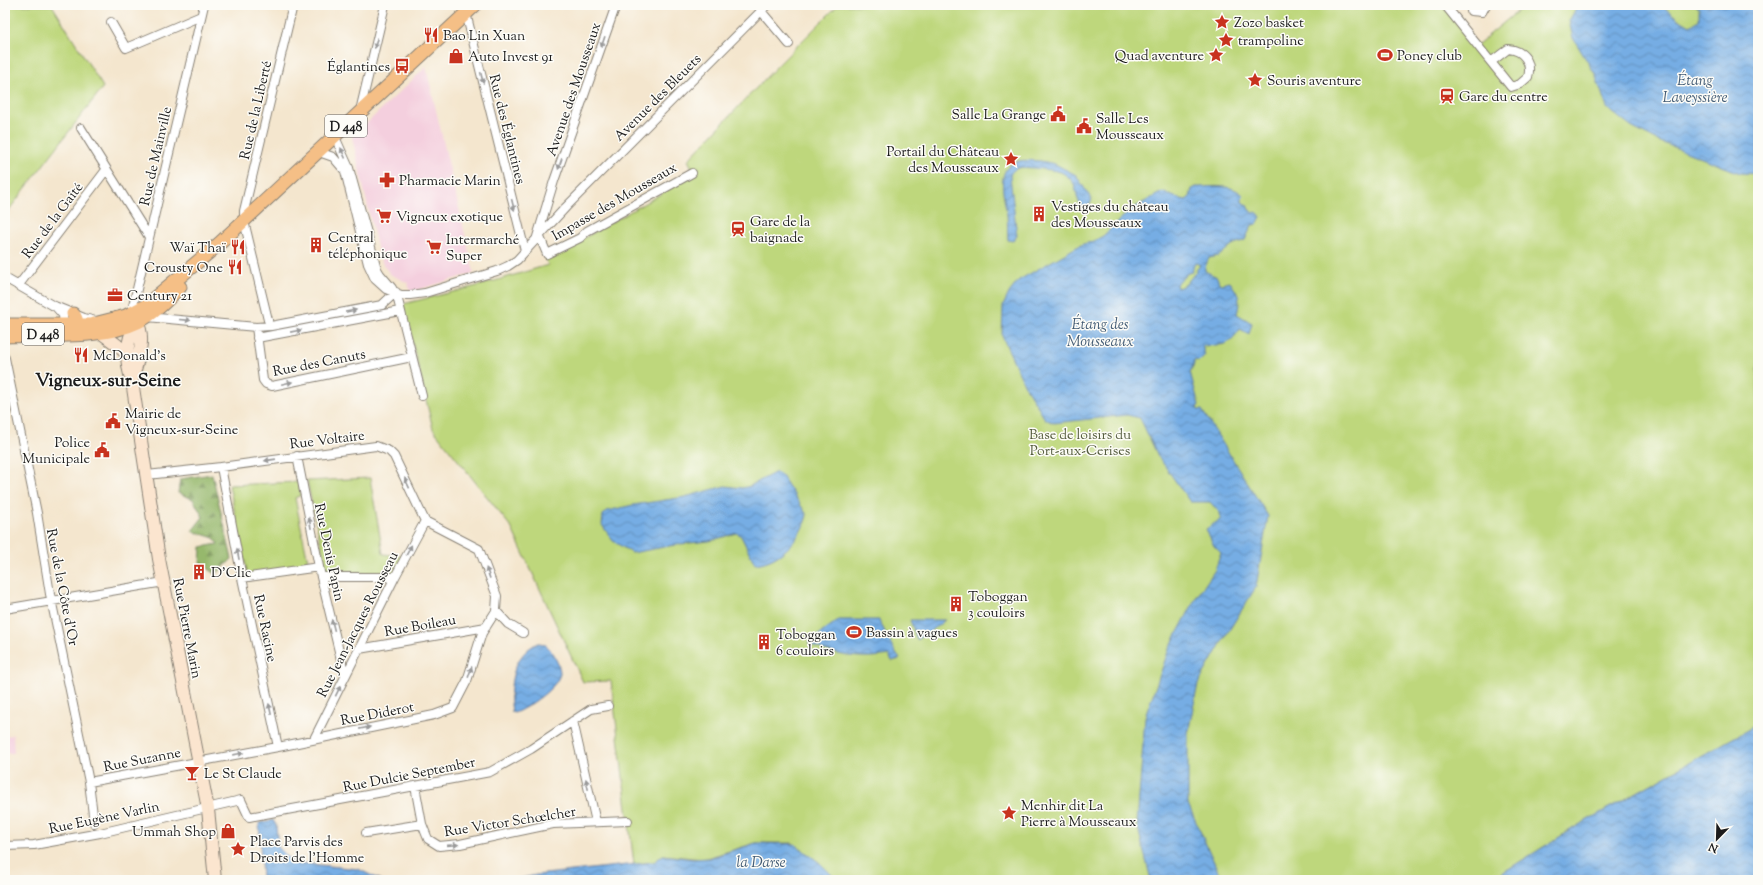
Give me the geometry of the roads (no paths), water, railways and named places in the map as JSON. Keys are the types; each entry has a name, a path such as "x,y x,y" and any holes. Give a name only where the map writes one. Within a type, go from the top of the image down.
{"main road":[{"name":"D 448","path":"138,318 150,302 220,243 471,9"},
{"name":"D 448","path":"5,325 101,327 138,318 161,306 202,266 220,243"},
{"name":"D 448","path":"5,335 73,326"}],"street":[{"name":"Rue de Mainville","path":"138,318 133,306 204,5"},
{"name":"Rue de la Liberté","path":"244,221 244,211 293,5"},
{"path":"359,114 385,5"},
{"name":"Avenue des Mousseaux","path":"538,236 554,181 616,5"},
{"path":"1445,5 1511,87 1520,84 1528,77 1529,65 1526,58 1520,52 1508,49 1491,62"},
{"path":"1471,8 1482,12 1486,5"},
{"path":"762,7 789,44"},
{"name":"Avenue des Bleuets","path":"319,152 333,157 345,171 371,273 386,289 410,296 425,294 508,266 517,260 566,207 762,7"},
{"name":"Rue des Églantines","path":"471,9 525,251"},
{"path":"111,22 126,48 201,16"},
{"path":"81,128 149,237"},
{"path":"335,137 349,168 377,269 396,292 422,396"},
{"name":"Rue de la Gaîté","path":"18,286 106,170"},
{"name":"Impasse des Mousseaux","path":"538,236 547,254 580,238 583,234 692,173"},
{"path":"244,221 268,320"},
{"path":"5,278 52,305 61,312 73,326"},
{"path":"138,318 271,326 382,305 396,292"},
{"path":"52,305 73,326"},
{"path":"257,338 400,311"},
{"name":"Rue Pierre Marin","path":"138,318 126,353 128,368 132,381 164,582 208,808 215,880"},
{"name":"Rue Pierre Marin","path":"132,381 141,341 141,328 138,318"},
{"name":"Rue des Canuts","path":"256,326 263,380 266,384 272,386 412,357"},
{"path":"101,327 126,353"},
{"name":"Rue de la Côte d'Or","path":"5,358 89,782 94,822"},
{"name":"Rue Voltaire","path":"147,475 221,467 376,446 389,450 394,456 425,521"},
{"name":"Rue Denis Papin","path":"297,456 321,577 345,676"},
{"name":"Rue Racine","path":"221,467 242,578 278,747"},
{"path":"425,521 479,549 497,596 496,611 508,624 523,633"},
{"name":"Rue Jean-Jacques Rousseau","path":"314,739 394,577 425,521"},
{"path":"242,578 319,567"},
{"path":"321,577 394,577"},
{"path":"5,609 164,582"},
{"name":"Rue Diderot","path":"200,761 278,747 434,715 453,708 467,681 482,633 496,611"},
{"name":"Rue Boileau","path":"359,649 486,627"},
{"name":"Rue Dulcie September","path":"208,808 241,800 249,817 490,772 531,749 591,709 608,706"},
{"path":"573,720 596,822"},
{"name":"Rue Suzanne","path":"89,782 200,761"},
{"name":"Rue Victor Schœlcher","path":"416,786 422,824 428,839 439,846 460,844 553,824 628,821"},
{"name":"Rue Eugène Varlin","path":"5,846 38,845 100,833 208,808"},
{"path":"366,833 422,824"}],"water":[{"name":"Étang Laveyssière","path":"1578,5 1665,5 1665,8 1690,26 1699,20 1699,8 1695,5 1758,5 1758,174 1740,173 1658,141 1631,127 1607,108 1595,74 1573,38 1569,21"},
{"path":"1019,161 1041,161 1055,164 1076,175 1092,200 1088,207 1082,207 1078,200 1073,182 1061,172 1031,168 1016,169 1010,176 1017,236 1013,241 1008,240 1007,215 1002,186 1005,171 1009,166"},
{"name":"Étang des Mousseaux","path":"1215,186 1234,189 1244,196 1242,198 1242,202 1247,205 1249,210 1258,213 1261,217 1257,224 1252,225 1245,240 1232,245 1219,256 1209,258 1205,267 1205,271 1217,277 1219,283 1230,282 1233,286 1239,300 1237,314 1252,323 1249,334 1240,329 1232,339 1224,344 1202,346 1205,355 1199,361 1194,360 1194,364 1190,372 1199,405 1197,408 1198,410 1202,410 1268,516 1256,587 1198,684 1188,733 1188,804 1222,880 1151,880 1137,824 1145,717 1169,649 1196,598 1215,570 1221,553 1214,546 1206,529 1221,519 1220,513 1210,502 1190,502 1158,456 1140,418 1127,415 1054,423 1045,419 1025,386 1002,336 1003,306 1009,293 1019,280 1075,248 1103,236 1130,210 1162,192 1186,200 1190,197 1192,189 1196,187","holes":["1196,263 1200,265 1188,282 1177,288 1176,284 1188,273 1192,272 1194,265"]},
{"path":"776,472 782,476 807,515 795,540 781,554 764,562 755,564 741,536 737,533 709,541 680,544 632,553 613,541 602,525 603,515 607,511 633,505 685,497 725,486 742,488 750,486"},
{"name":"Bassin à vagues","path":"838,620 879,620 900,659 892,661 889,655 868,657 847,656 828,651 808,643"},
{"path":"910,620 945,620 917,640"},
{"path":"538,643 543,644 550,649 559,665 560,673 558,679 554,685 541,697 514,713 512,712 511,692 517,663 529,648"},
{"path":"1758,724 1758,880 1491,880 1577,826"},
{"path":"273,820 276,825 278,847 292,862 358,869 381,880 262,880 259,823"},
{"name":"la Darse","path":"756,843 795,844 820,863 837,880 513,880 536,875 654,862 663,855 693,859 709,858"}],"place":[{"name":"Zozo basket","path":"1222,22"},
{"name":"Bao Lin Xuan","path":"431,35"},
{"name":"trampoline","path":"1226,40"},
{"name":"Quad aventure","path":"1216,55"},
{"name":"Poney club","path":"1385,55"},
{"name":"Auto Invest 91","path":"456,56"},
{"name":"Églantines","path":"402,66"},
{"name":"Souris aventure","path":"1255,80"},
{"name":"Gare du centre","path":"1447,96"},
{"name":"Salle La Grange","path":"1058,114"},
{"name":"Salle Les Mousseaux","path":"1084,126"},
{"name":"Portail du Château des Mousseaux","path":"1011,159"},
{"name":"Pharmacie Marin","path":"387,180"},
{"name":"Vestiges du château des Mousseaux","path":"1039,214"},
{"name":"Vigneux exotique","path":"384,216"},
{"name":"Gare de la baignade","path":"738,229"},
{"name":"Central téléphonique","path":"316,245"},
{"name":"Waï Thaï","path":"238,247"},
{"name":"Intermarché Super","path":"434,247"},
{"name":"Crousty One","path":"235,267"},
{"name":"Century 21","path":"115,295"},
{"name":"McDonald's","path":"81,355"},
{"name":"Mairie de Vigneux-sur-Seine","path":"113,421"},
{"name":"Police Municipale","path":"102,450"},
{"name":"D'Clic","path":"199,572"},
{"name":"Toboggan 3 couloirs","path":"956,604"},
{"name":"Bassin à vagues","path":"854,632"},
{"name":"Toboggan 6 couloirs","path":"764,642"},
{"name":"Le St Claude","path":"192,773"},
{"name":"Menhir dit La Pierre à Mousseaux","path":"1009,813"},
{"name":"Ummah Shop","path":"228,831"},
{"name":"Place Parvis des Droits de l'Homme","path":"238,849"}],"district":[{"name":"Vigneux-sur-Seine","path":"108,380"}],"park label":[{"name":"Base de loisirs du Port-aux-Cerises","path":"1080,442"}]}
